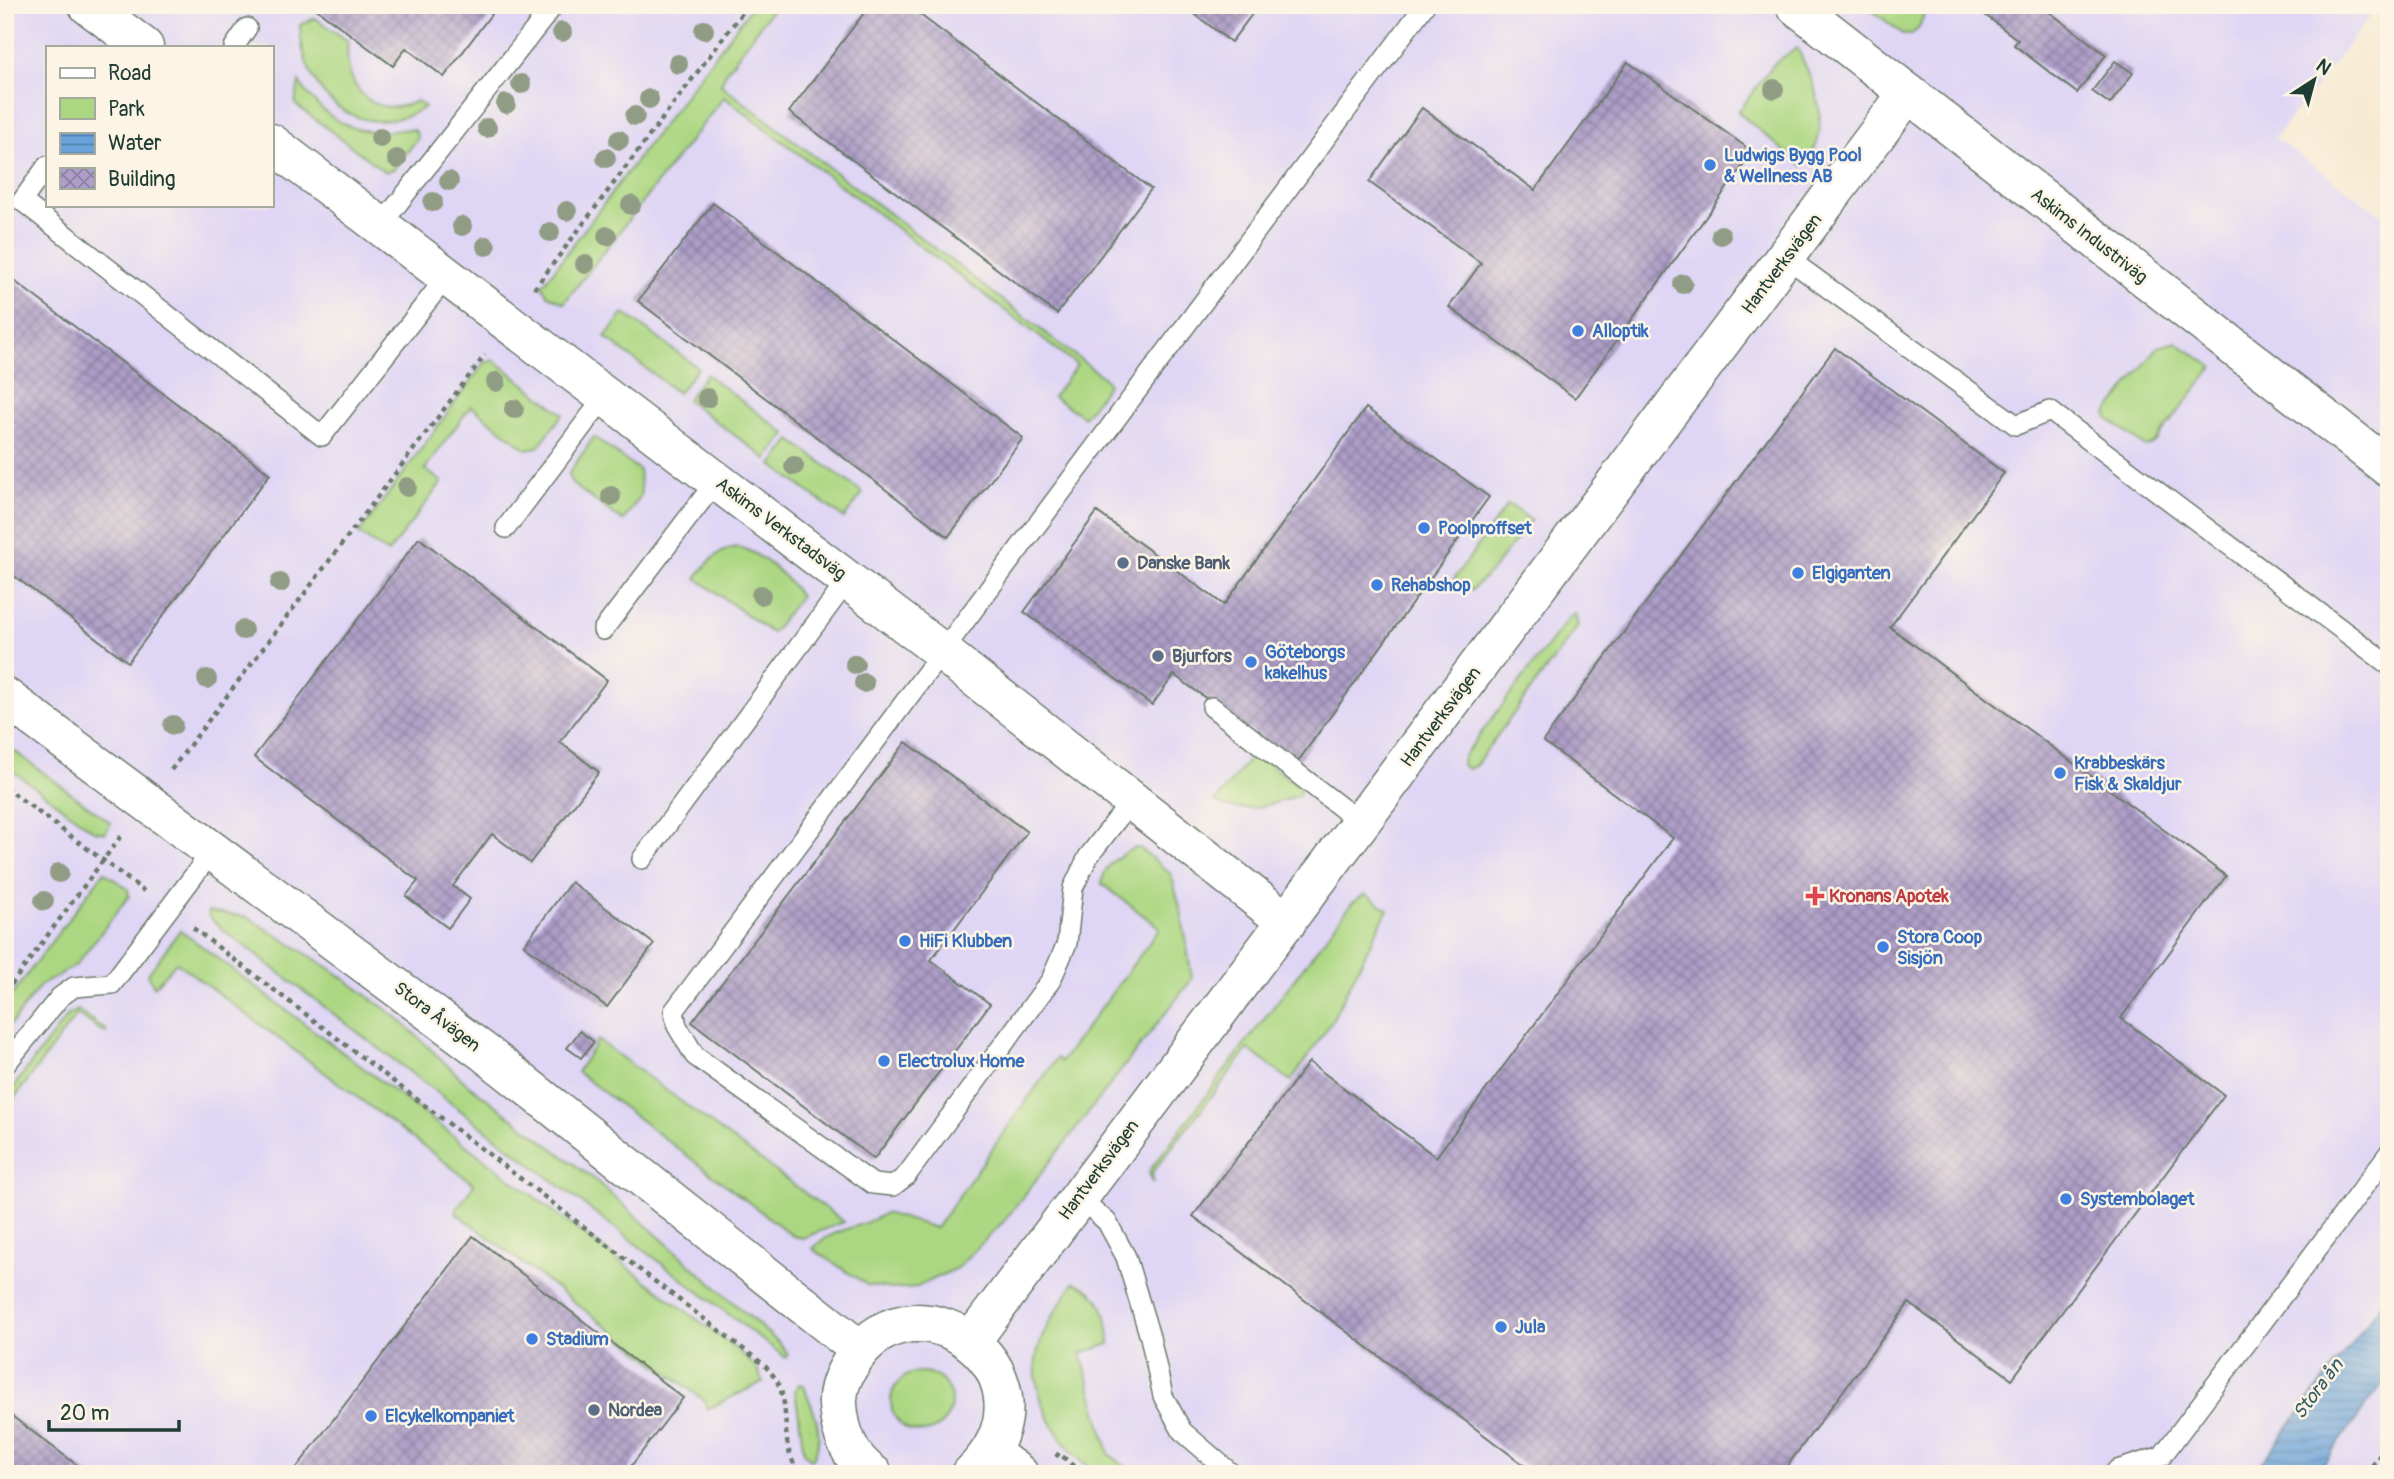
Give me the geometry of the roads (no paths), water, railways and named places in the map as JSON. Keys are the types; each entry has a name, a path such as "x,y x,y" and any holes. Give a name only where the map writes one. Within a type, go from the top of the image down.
{"street":[{"path":"88,5 137,45"},
{"name":"Askims Industriväg","path":"1795,5 2147,282 2387,465"},
{"name":"Hantverksvägen","path":"972,1340 1787,258 1908,93"},
{"name":"Askims Verkstadsväg","path":"273,144 941,651 1287,922"},
{"name":"Stora Åvägen","path":"5,697 214,849 485,1053 860,1350"},
{"path":"870,1473 850,1452 840,1426 838,1399 844,1373 860,1350 878,1335 901,1325 926,1324 950,1328 972,1340 989,1358 1000,1381 1005,1406 993,1467"}],"lane":[{"path":"381,225 554,5"},
{"path":"1132,800 1088,857 1073,888 1067,943 1051,980 906,1176 893,1186 873,1184 695,1056 677,1026 674,1011 1425,5"},
{"path":"235,46 247,28"},
{"path":"46,167 22,201 322,436 448,275"},
{"path":"1787,258 2016,425 2050,411 2389,665"},
{"path":"506,528 606,395"},
{"path":"603,630 717,480"},
{"path":"642,859 848,580"},
{"path":"1213,708 1361,823"},
{"path":"5,1065 60,997 74,988 112,984 214,849"},
{"path":"2114,1474 2162,1456 2389,1153"},
{"path":"1079,1197 1107,1222 1126,1257 1150,1337 1163,1396 1182,1431 1232,1474"}],"water":[{"name":"Stora ån","path":"2389,1294 2389,1375 2316,1474 2253,1474"}],"place":[{"name":"Ludwigs Bygg Pool & Wellness AB","path":"1710,165"},
{"name":"Alloptik","path":"1578,331"},
{"name":"Poolproffset","path":"1424,528"},
{"name":"Danske Bank","path":"1123,563"},
{"name":"Elgiganten","path":"1798,573"},
{"name":"Rehabshop","path":"1377,585"},
{"name":"Bjurfors","path":"1158,656"},
{"name":"Göteborgs kakelhus","path":"1251,662"},
{"name":"Krabbeskärs Fisk & Skaldjur","path":"2060,773"},
{"name":"Kronans Apotek","path":"1815,896"},
{"name":"HiFi Klubben","path":"905,941"},
{"name":"Stora Coop Sisjön","path":"1883,947"},
{"name":"Electrolux Home","path":"884,1061"},
{"name":"Systembolaget","path":"2066,1199"},
{"name":"Jula","path":"1501,1327"},
{"name":"Stadium","path":"532,1339"},
{"name":"Nordea","path":"594,1410"},
{"name":"Elcykelkompaniet","path":"371,1416"}]}
